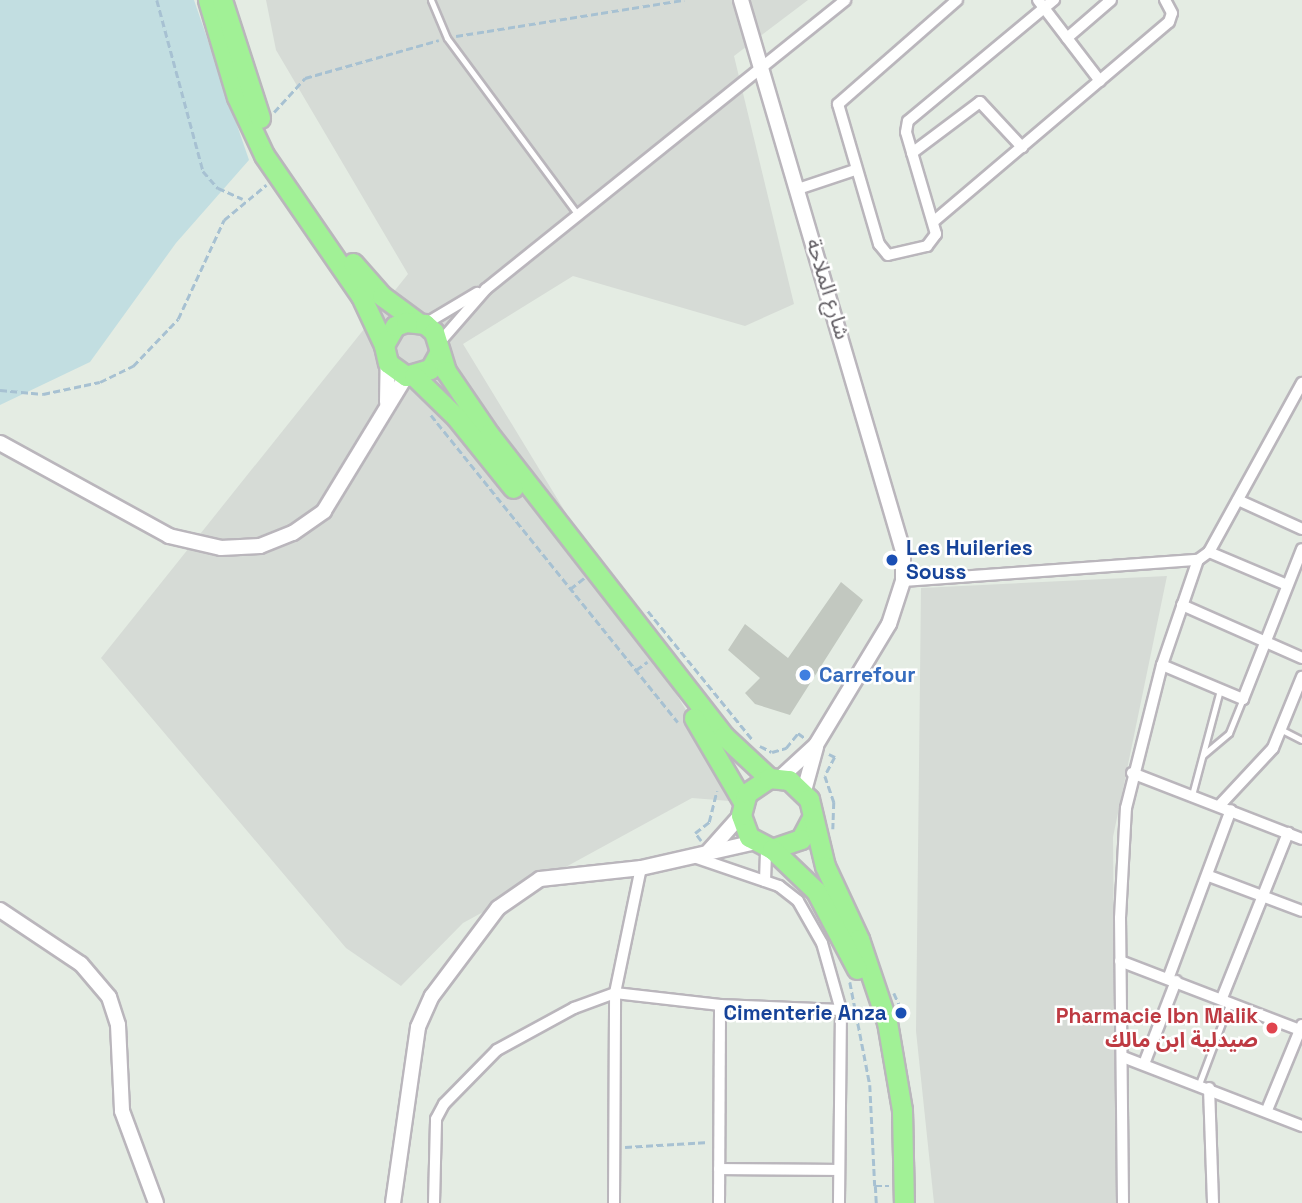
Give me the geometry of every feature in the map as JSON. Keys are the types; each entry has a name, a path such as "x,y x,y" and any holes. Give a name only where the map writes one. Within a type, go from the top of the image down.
{"highway":[{"path":"208,0 237,97 278,177 361,296 386,354 440,400 577,583 707,736 764,846 816,891 859,973 881,1058 892,1195"},
{"path":"222,0 263,124 288,172 343,250 372,287 421,323 439,348 463,400 724,736 775,778 804,791 825,866 859,939 887,1022 902,1110 904,1203"},
{"path":"386,354 396,326 421,323"},
{"path":"410,376 430,369 439,348"},
{"path":"742,808 753,787 775,778"},
{"path":"764,846 795,844 812,818"}],"street":[{"name":"شارع الملاحة","path":"741,0 903,551 903,581"},
{"path":"421,323 486,289 845,0"},
{"path":"957,0 838,104 855,170 884,253 892,256 932,243 933,222 906,128 911,117 1041,4 1054,0"},
{"path":"1067,38 1111,0"},
{"path":"933,222 1171,19 1164,0"},
{"path":"1041,4 1100,81"},
{"path":"912,153 981,102 1022,147"},
{"path":"798,189 855,170"},
{"path":"439,348 486,289"},
{"path":"386,354 387,402"},
{"path":"0,443 169,536 242,548 277,541 324,511 387,402 410,376"},
{"path":"775,778 810,742 889,624 903,581 1198,560 1209,552 1302,383"},
{"path":"1238,500 1302,529"},
{"path":"1162,665 1243,699 1302,549"},
{"path":"1209,552 1287,585"},
{"path":"1123,1203 1122,860 1132,773 1162,665 1198,560"},
{"path":"1182,605 1302,659"},
{"path":"1219,806 1273,748 1302,677"},
{"path":"804,791 810,742"},
{"path":"1132,773 1302,838"},
{"path":"709,851 742,808"},
{"path":"1144,1064 1231,810"},
{"path":"1227,999 1261,895 1287,833"},
{"path":"393,1203 413,1042 432,996 498,908 526,886 559,874 640,868 709,851 764,846 765,881"},
{"path":"691,856 765,881 797,901 832,969 841,1010 839,1203"},
{"path":"614,1203 615,993 640,868"},
{"path":"1209,876 1302,911"},
{"path":"0,910 81,964 109,997 118,1025 122,1111 156,1203"},
{"path":"1121,961 1301,1027 1299,1042 1267,1110"},
{"path":"434,1203 436,1119 444,1104 497,1050 574,1008 615,993 720,1005 841,1010"},
{"path":"719,1203 720,1005"},
{"path":"1123,1058 1204,1086 1302,1125"},
{"path":"1204,1086 1213,1203"},
{"path":"719,1169 839,1170"}],"lane":[{"path":"431,0 447,38 578,215"},
{"path":"1192,795 1220,689"},
{"path":"1203,755 1229,733 1243,699"},
{"path":"1282,730 1302,740"},
{"path":"1204,1086 1227,999"}],"path":[{"path":"157,0 203,172 218,188 243,199"},
{"path":"263,124 305,78 447,38 684,0"},
{"path":"0,390 43,394 100,382 133,366 177,319 216,233 243,199 278,177"},
{"path":"440,400 430,416 577,583 644,665 687,733"},
{"path":"640,601 754,741 772,752 786,748 797,733 810,742"},
{"path":"829,754 835,757 825,776 834,802 832,840"},
{"path":"709,851 695,834 709,822 716,784"},
{"path":"615,1148 719,1142"},
{"path":"876,1203 875,1186 892,1195"}],"shaded area":[{"path":"0,0 194,0 249,160 176,243 90,362 0,405"},
{"path":"266,0 808,0 734,56 794,304 745,326 573,276 463,344 742,802 692,798 463,923 401,986 346,948 101,658 408,274 276,50"},
{"path":"1167,576 1113,837 1116,1203 934,1203 916,1031 921,588"}],"building":[{"path":"841,582 863,600 790,715 755,704 745,693 760,678 728,650 745,624 788,658"}],"place":[{"name":"Les Huileries Souss","path":"892,560"},
{"name":"Carrefour","path":"805,675"},
{"name":"Cimenterie Anza","path":"901,1013"},
{"name":"Pharmacie Ibn Malik صيدلية ابن مالك","path":"1272,1028"}]}
